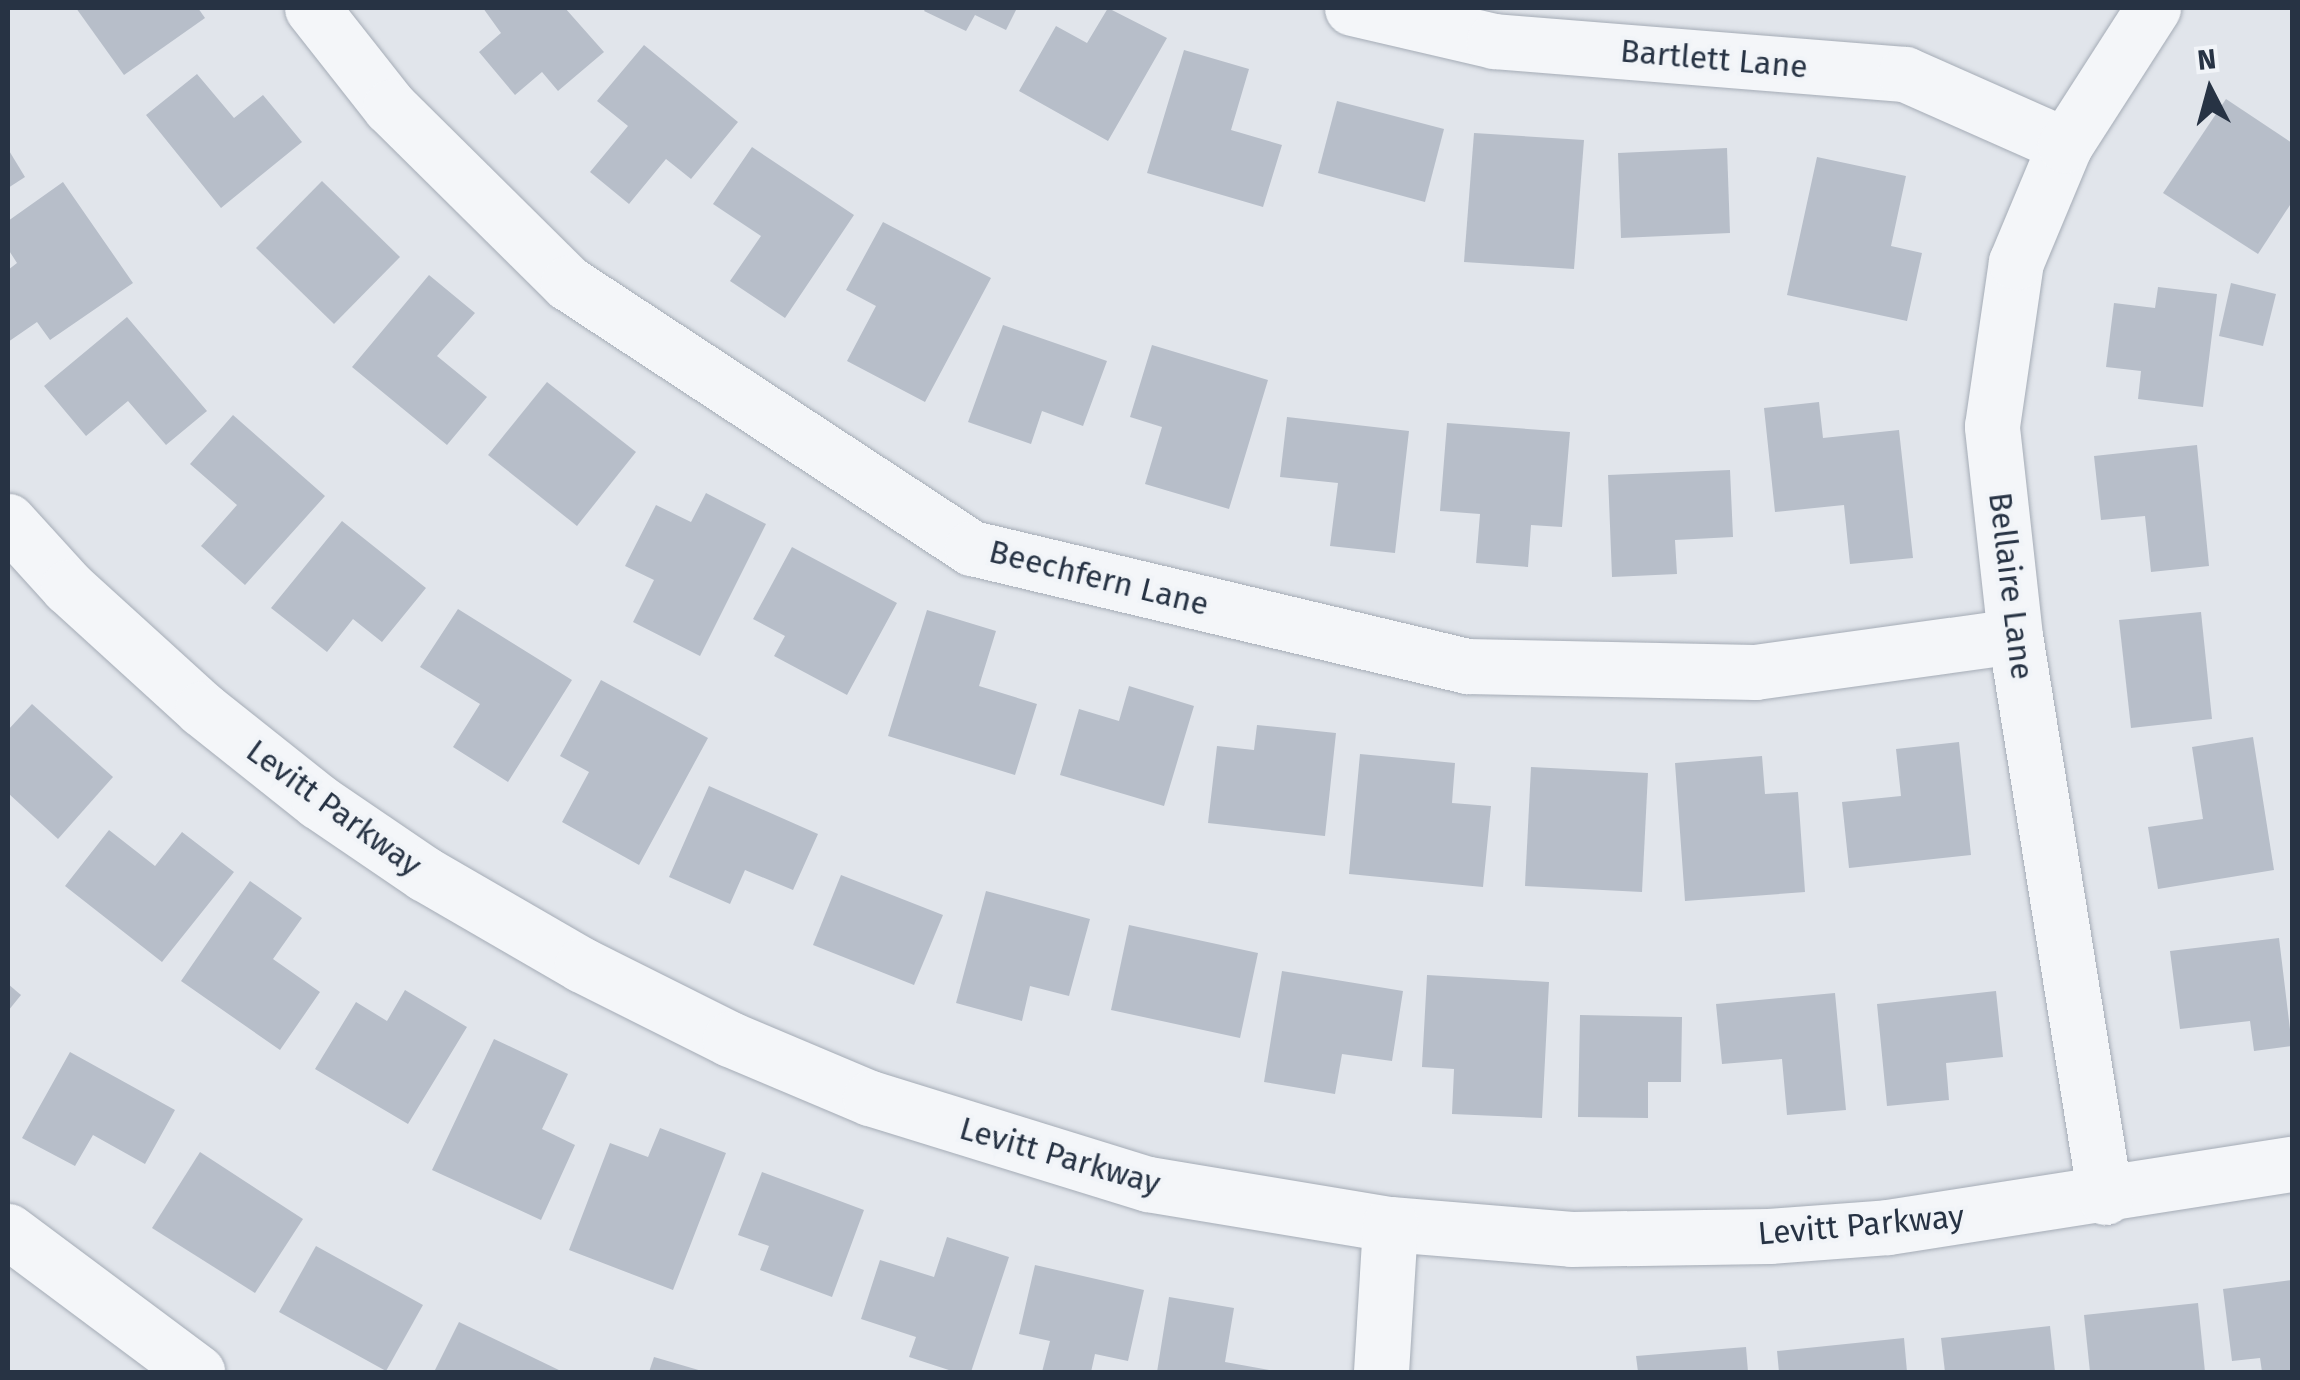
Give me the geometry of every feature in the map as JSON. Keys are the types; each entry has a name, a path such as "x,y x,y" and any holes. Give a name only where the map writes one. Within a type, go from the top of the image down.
{"street":[{"name":"Beechfern Lane","path":"312,8 390,108 568,283 972,548 1467,666 1754,672 2016,636"},
{"name":"Bartlett Lane","path":"1352,8 1494,41 1905,74 2065,145"},
{"name":"Bellaire Lane","path":"2104,1197 2016,636 1992,426 2016,262 2065,145 2153,8"},
{"name":"Levitt Parkway","path":"8,522 68,586 202,709 318,802 425,874 582,965 730,1038 870,1098 1148,1184 1390,1224 1571,1240 1769,1236 1888,1228 2104,1197 2292,1164"},
{"path":"1380,1372 1390,1224"},
{"path":"8,1231 197,1372"}],"building":[{"path":"76,8 198,8 205,18 124,75"},
{"path":"483,8 565,8 604,52 558,91 542,72 515,95 479,52 501,33"},
{"path":"1017,8 1006,30 975,15 966,31 924,11"},
{"path":"1108,8 1167,38 1108,141 1019,91 1056,26 1087,43"},
{"path":"644,45 738,122 691,179 666,159 629,204 590,172 628,126 597,101"},
{"path":"1184,50 1249,69 1231,130 1282,145 1263,207 1147,173"},
{"path":"197,74 234,118 263,95 302,142 221,208 146,115"},
{"path":"2226,99 2292,143 2292,202 2258,254 2163,193"},
{"path":"1337,101 1444,129 1425,202 1318,173"},
{"path":"1474,133 1584,140 1574,269 1464,262"},
{"path":"752,147 854,215 785,318 730,281 761,236 713,204"},
{"path":"1727,148 1730,233 1621,238 1618,153"},
{"path":"8,149 25,177 8,188"},
{"path":"1817,157 1906,176 1891,246 1922,253 1907,321 1787,295"},
{"path":"322,181 400,257 334,324 256,248"},
{"path":"63,182 133,283 50,340 37,322 8,342 8,270 17,263 8,249 8,221"},
{"path":"883,222 991,278 925,402 847,361 876,306 846,290"},
{"path":"429,275 475,313 437,356 487,397 447,445 352,367"},
{"path":"2231,283 2276,294 2263,346 2219,336"},
{"path":"2158,287 2217,294 2203,407 2138,399 2141,371 2106,367 2114,303 2155,308"},
{"path":"127,317 207,411 166,445 128,401 86,436 44,386"},
{"path":"1003,325 1107,361 1083,426 1042,411 1031,444 968,422"},
{"path":"1152,345 1268,380 1229,509 1145,484 1162,427 1130,417"},
{"path":"547,382 636,452 577,526 488,455"},
{"path":"1819,402 1823,438 1899,430 1913,558 1850,564 1844,505 1775,512 1764,408"},
{"path":"233,415 325,496 245,585 201,546 237,505 190,464"},
{"path":"1287,417 1409,431 1395,553 1330,546 1338,483 1280,477"},
{"path":"1447,423 1570,432 1562,527 1531,525 1528,567 1476,563 1480,514 1440,511"},
{"path":"2197,445 2209,566 2151,572 2145,516 2101,520 2094,456"},
{"path":"1730,470 1733,537 1675,540 1677,574 1612,577 1608,475"},
{"path":"706,493 766,524 700,656 633,622 654,580 625,566 656,505 691,522"},
{"path":"342,521 426,588 382,642 353,619 327,652 271,608"},
{"path":"792,547 897,603 847,695 774,656 785,636 753,619"},
{"path":"458,609 572,680 508,782 453,747 480,704 420,667"},
{"path":"927,610 996,631 979,686 1037,704 1015,775 888,736"},
{"path":"2201,612 2212,719 2131,728 2119,620"},
{"path":"601,680 708,738 639,865 562,822 589,772 560,756"},
{"path":"1129,686 1194,706 1164,806 1060,775 1079,709 1119,721"},
{"path":"32,704 113,777 58,839 8,793 8,730"},
{"path":"1257,725 1336,733 1325,836 1208,823 1217,746 1254,750"},
{"path":"2253,737 2274,870 2158,889 2148,827 2203,819 2192,747"},
{"path":"1959,742 1971,855 1849,868 1842,802 1901,796 1896,749"},
{"path":"1360,754 1455,763 1452,803 1491,806 1483,887 1349,874"},
{"path":"1762,756 1765,794 1798,792 1805,892 1685,901 1675,763"},
{"path":"1531,767 1648,773 1642,892 1525,886"},
{"path":"709,786 818,834 793,890 745,870 730,904 669,877"},
{"path":"109,830 155,866 182,832 234,872 162,962 65,886"},
{"path":"841,875 943,915 914,985 813,945"},
{"path":"250,881 302,918 273,959 320,992 280,1050 181,981"},
{"path":"986,891 1090,919 1069,996 1030,986 1022,1021 956,1003"},
{"path":"1129,925 1258,953 1240,1038 1111,1010"},
{"path":"2279,938 2292,1046 2254,1051 2250,1021 2180,1029 2170,951"},
{"path":"1282,971 1403,991 1392,1061 1342,1054 1335,1094 1264,1082"},
{"path":"1427,975 1549,982 1542,1118 1452,1114 1454,1069 1422,1067"},
{"path":"8,984 21,995 8,1011"},
{"path":"405,990 467,1027 408,1124 315,1069 356,1002 387,1021"},
{"path":"1996,991 2003,1057 1946,1063 1949,1100 1887,1106 1877,1004"},
{"path":"1835,993 1846,1110 1787,1115 1782,1059 1722,1064 1716,1004"},
{"path":"1580,1015 1682,1017 1681,1082 1648,1082 1648,1118 1578,1117"},
{"path":"494,1039 568,1074 542,1129 575,1145 541,1220 432,1170"},
{"path":"70,1052 175,1110 145,1164 93,1135 75,1166 22,1138"},
{"path":"660,1128 726,1153 673,1290 569,1250 610,1143 648,1157"},
{"path":"200,1152 303,1219 255,1293 152,1228"},
{"path":"762,1172 864,1210 832,1297 760,1270 769,1246 738,1235"},
{"path":"947,1237 1009,1257 971,1372 955,1372 909,1357 916,1337 861,1319 880,1260 934,1277"},
{"path":"316,1246 423,1305 386,1371 279,1312"},
{"path":"1035,1265 1144,1290 1128,1361 1095,1354 1091,1372 1042,1372 1050,1341 1019,1334"},
{"path":"2292,1280 2292,1372 2262,1372 2260,1358 2232,1361 2223,1289"},
{"path":"1169,1297 1234,1308 1225,1362 1281,1372 1157,1372"},
{"path":"2198,1303 2205,1372 2090,1372 2084,1315"},
{"path":"459,1322 563,1372 434,1372"},
{"path":"2050,1326 2055,1372 1945,1372 1941,1338"},
{"path":"1904,1338 1907,1372 1779,1372 1777,1351"},
{"path":"1746,1347 1748,1372 1638,1372 1636,1356"},
{"path":"654,1357 702,1371 702,1372 649,1372"}]}
